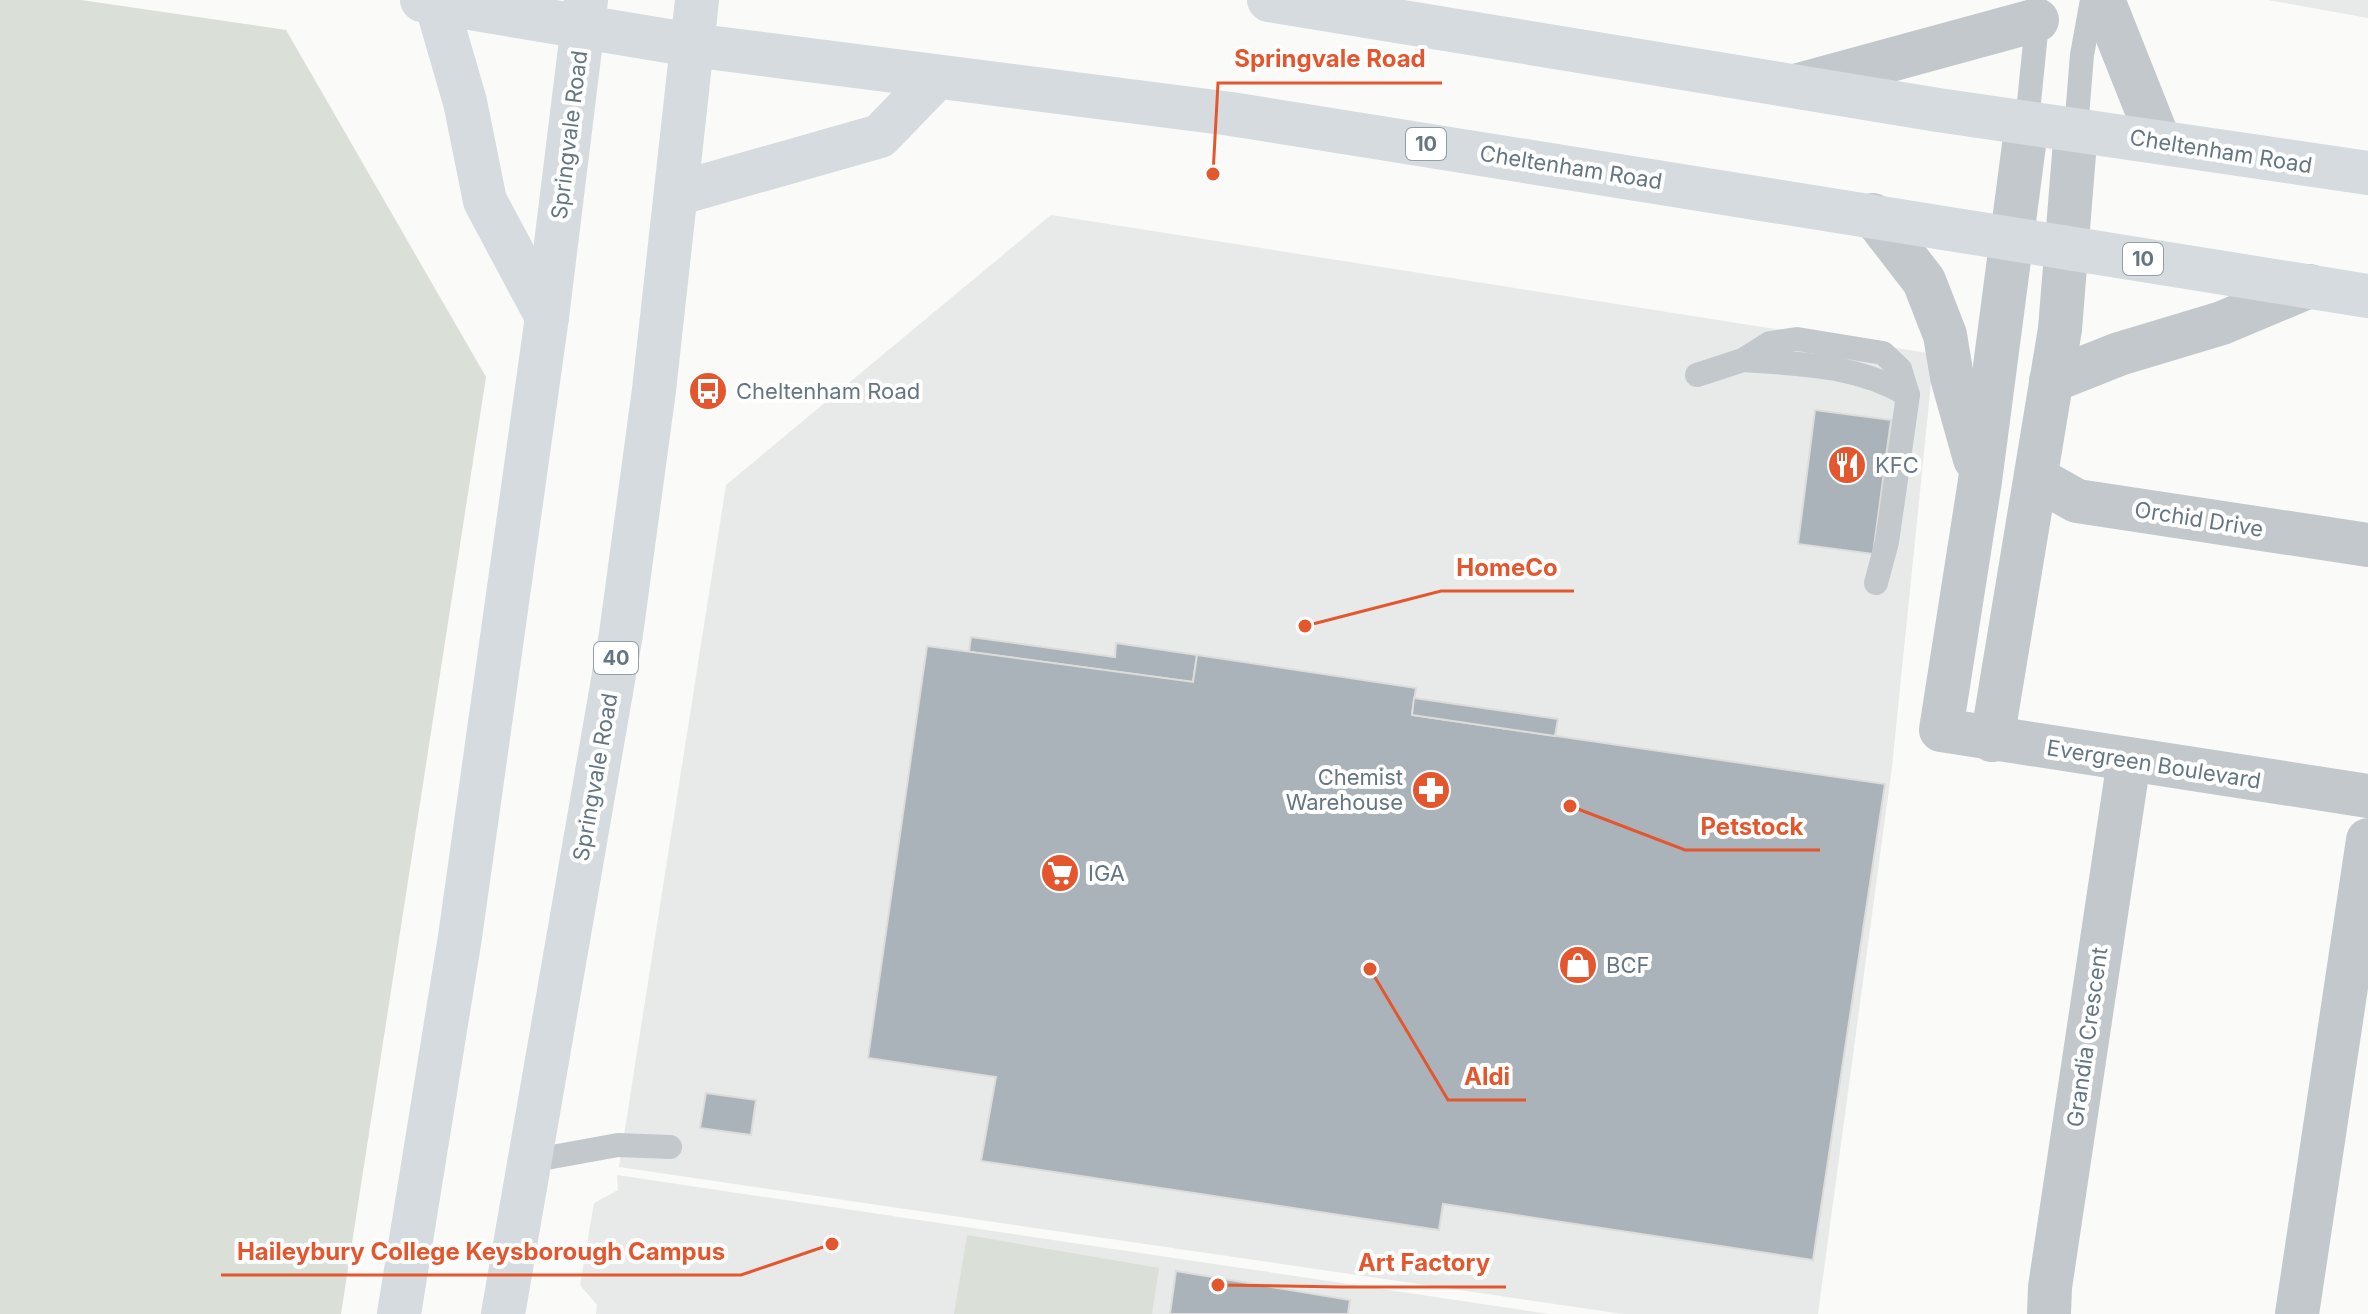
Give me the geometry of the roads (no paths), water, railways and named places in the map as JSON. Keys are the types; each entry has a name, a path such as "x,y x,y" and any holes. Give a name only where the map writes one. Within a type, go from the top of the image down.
{"main road":[{"name":"Springvale Road","path":"503,1314 621,634 697,0"},
{"name":"Cheltenham Road","path":"1269,0 1795,86 2368,173"},
{"name":"10","path":"429,1 584,13"},
{"path":"429,1 465,102 485,201 547,317"},
{"name":"Springvale Road","path":"399,1314 460,937 547,317 584,13"},
{"name":"Cheltenham Road","path":"584,13 692,45 1231,114 2368,296"},
{"path":"676,194 880,136 936,78"}],"street":[{"path":"2103,0 2159,141"},
{"path":"1795,86 2039,10"},
{"path":"1980,481 2027,122"},
{"path":"1992,740 2051,381 2067,247 2076,129"},
{"path":"1873,215 1924,281 1945,335 1952,377 1980,481"},
{"path":"2051,381 2119,354 2222,323 2310,286"},
{"name":"Orchid Drive","path":"2036,478 2077,501 2368,545"},
{"name":"Evergreen Boulevard","path":"1980,481 1941,730 2368,796"},
{"name":"Grandia Crescent","path":"2049,1314 2129,760"},
{"path":"2297,1314 2368,840"}],"lane":[{"path":"2076,129 2082,55 2092,0"},
{"path":"2027,122 2039,10"},
{"path":"1697,375 1743,360 1770,343 1797,339 1883,353 1900,369 1908,395 1887,542 1876,583"},
{"path":"530,1161 618,1145 670,1147"}],"place":[{"name":"Springvale Road","path":"1213,174"},
{"name":"Cheltenham Road","path":"708,391"},
{"name":"KFC","path":"1847,465"},
{"name":"HomeCo","path":"1305,626"},
{"name":"Chemist Warehouse","path":"1431,790"},
{"name":"Petstock","path":"1570,806"},
{"name":"IGA","path":"1060,873"},
{"name":"BCF","path":"1578,965"},
{"name":"Aldi","path":"1370,969"},
{"name":"Haileybury College Keysborough Campus","path":"832,1244"},
{"name":"Art Factory","path":"1218,1285"}]}
